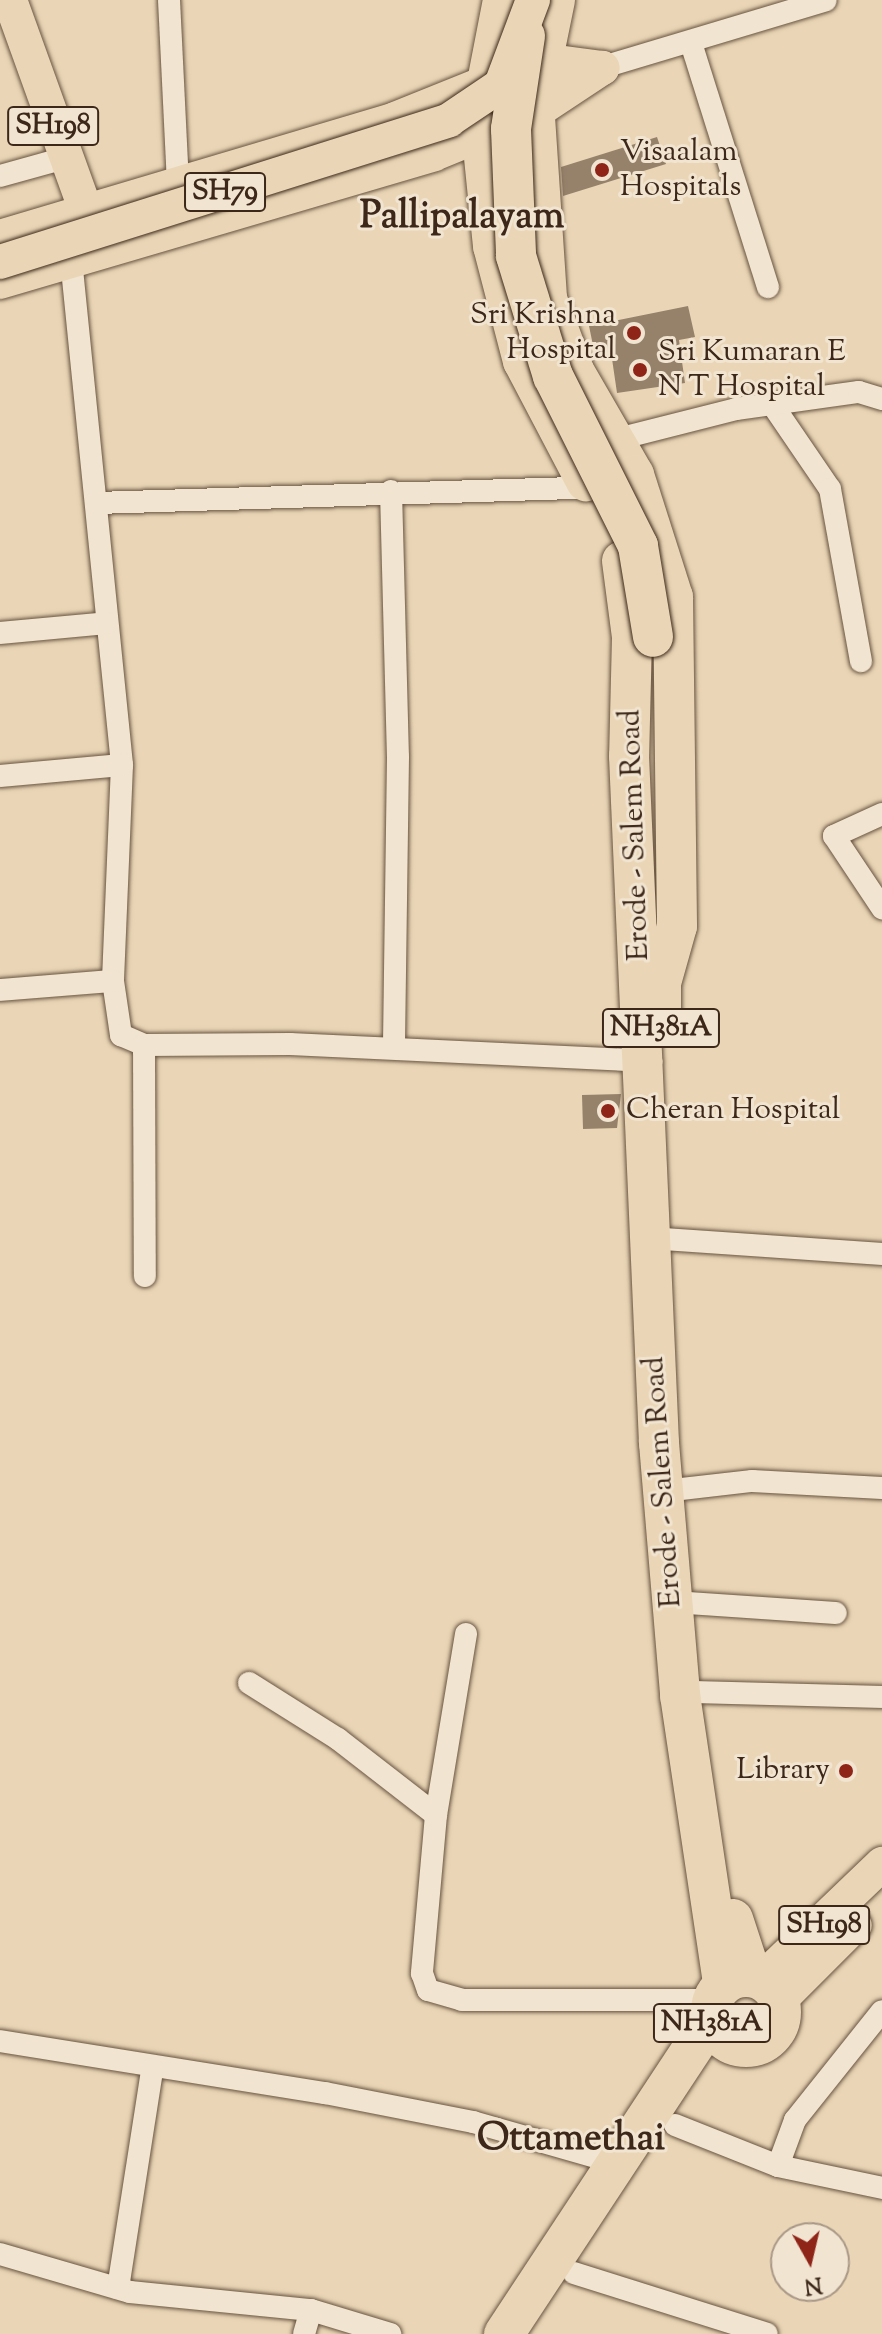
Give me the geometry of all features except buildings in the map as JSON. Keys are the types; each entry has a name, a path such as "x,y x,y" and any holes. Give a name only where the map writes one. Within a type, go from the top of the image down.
{"highway":[{"name":"Erode - Salem Road","path":"503,0 488,77 466,127 504,306 533,384 590,489 622,561 632,637 629,756 654,1061 656,1238 672,1489 680,1695 746,1998"},
{"name":"Erode - Salem Road","path":"555,0 535,58 547,299 574,371 634,475 673,597 677,926 661,983 654,1061"},
{"path":"535,58 511,129 516,256 553,376 634,534 653,637 661,983"},
{"name":"Erode - Salem Road","path":"672,1489 688,1603 695,1692 746,1998"},
{"name":"NH381A","path":"534,2334 675,2125 746,1998"},
{"name":"NH381A","path":"504,2334 617,2163 746,1998"}],"main road":[{"name":"SH198","path":"10,0 85,210 86,255"},
{"path":"0,282 466,127 535,58"},
{"path":"0,237 395,119 535,58 602,68"},
{"path":"466,127 501,85 535,58 602,68"},
{"name":"SH79","path":"0,262 466,127"},
{"name":"SH198","path":"746,1998 882,1864"},
{"name":"SH198","path":"746,1998 882,1896"}],"street":[{"path":"169,0 178,183"},
{"path":"602,68 826,0"},
{"path":"691,43 768,287"},
{"path":"0,176 65,158"},
{"path":"86,255 96,503 122,765 113,981 121,1035 144,1045 394,1047 654,1061"},
{"path":"571,453 736,409 774,407 859,392 882,399"},
{"path":"774,407 830,489 861,661"},
{"path":"96,503 391,491 590,489 634,475"},
{"path":"391,491 398,757 394,1047"},
{"path":"0,633 107,623"},
{"path":"0,776 122,765"},
{"path":"882,814 834,836 882,908"},
{"path":"0,990 113,981"},
{"path":"144,1045 145,1276"},
{"path":"656,1238 882,1254"},
{"path":"672,1489 752,1481 882,1488"},
{"path":"688,1603 836,1613"},
{"path":"466,1634 436,1815 422,1973 428,1990 462,2000 746,1998"},
{"path":"249,1683 338,1739 436,1815"},
{"path":"695,1692 882,1697"},
{"path":"778,2166 795,2120 882,2011"},
{"path":"0,2041 152,2070 428,2113 617,2163"},
{"path":"118,2288 152,2070"},
{"path":"675,2125 778,2166 882,2188"},
{"path":"0,2254 118,2288 311,2310 390,2334"},
{"path":"574,2273 767,2334"},
{"path":"304,2334 311,2310"}],"place":[{"name":"Visaalam Hospitals","path":"602,170"},
{"name":"Sri Krishna Hospital","path":"634,333"},
{"name":"Sri Kumaran E N T Hospital","path":"640,370"},
{"name":"Cheran Hospital","path":"608,1111"},
{"name":"Library","path":"846,1771"}],"district":[{"name":"Pallipalayam","path":"462,219"},
{"name":"Ottamethai","path":"571,2141"}]}
